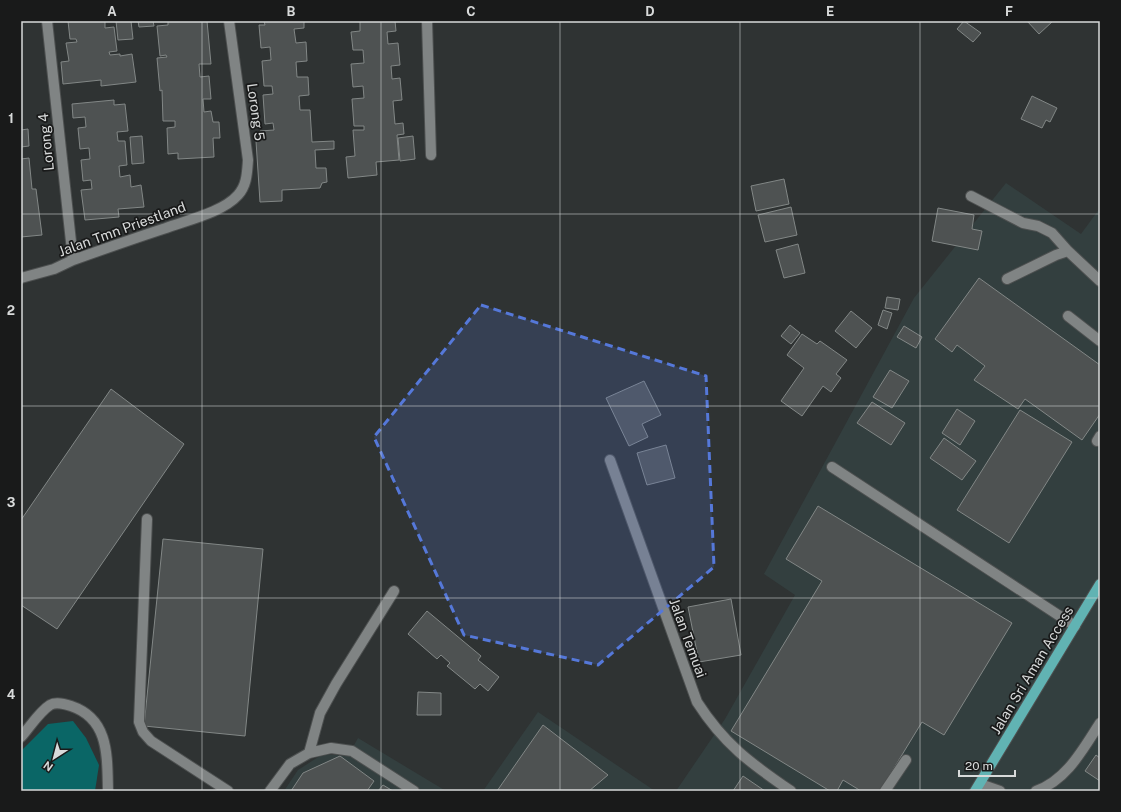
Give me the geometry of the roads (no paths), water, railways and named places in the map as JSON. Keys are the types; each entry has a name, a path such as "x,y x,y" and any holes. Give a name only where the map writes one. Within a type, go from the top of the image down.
{"main road":[{"name":"Jalan Sri Aman Access","path":"978,787 1100,584"}],"street":[{"name":"Lorong 4","path":"46,21 73,260"},
{"name":"Lorong 5","path":"229,21 248,160 247,177 243,189 232,202"},
{"path":"427,21 431,155"},
{"path":"971,196 1023,223 1038,226 1052,233 1068,251 1100,281"},
{"name":"Jalan Tmn Priestland","path":"21,278 54,269 73,260 208,213 232,202"},
{"path":"1007,279 1056,255 1068,251"},
{"path":"1068,316 1100,341"},
{"name":"Jalan Temuai","path":"610,460 697,702 712,726 730,745 750,762 791,791"},
{"path":"832,467 1075,626"},
{"path":"147,519 139,722 143,732 151,741 228,791"},
{"path":"309,752 320,713 336,684 394,591"},
{"path":"21,737 44,709 51,704 67,704 76,708 96,724 102,734 107,747 108,791"},
{"path":"1036,791 1046,788 1072,765 1097,735 1100,723"},
{"path":"270,791 290,764 309,752 330,748 352,751 414,791"},
{"path":"885,791 906,760"},
{"path":"978,787 1000,791"}]}
